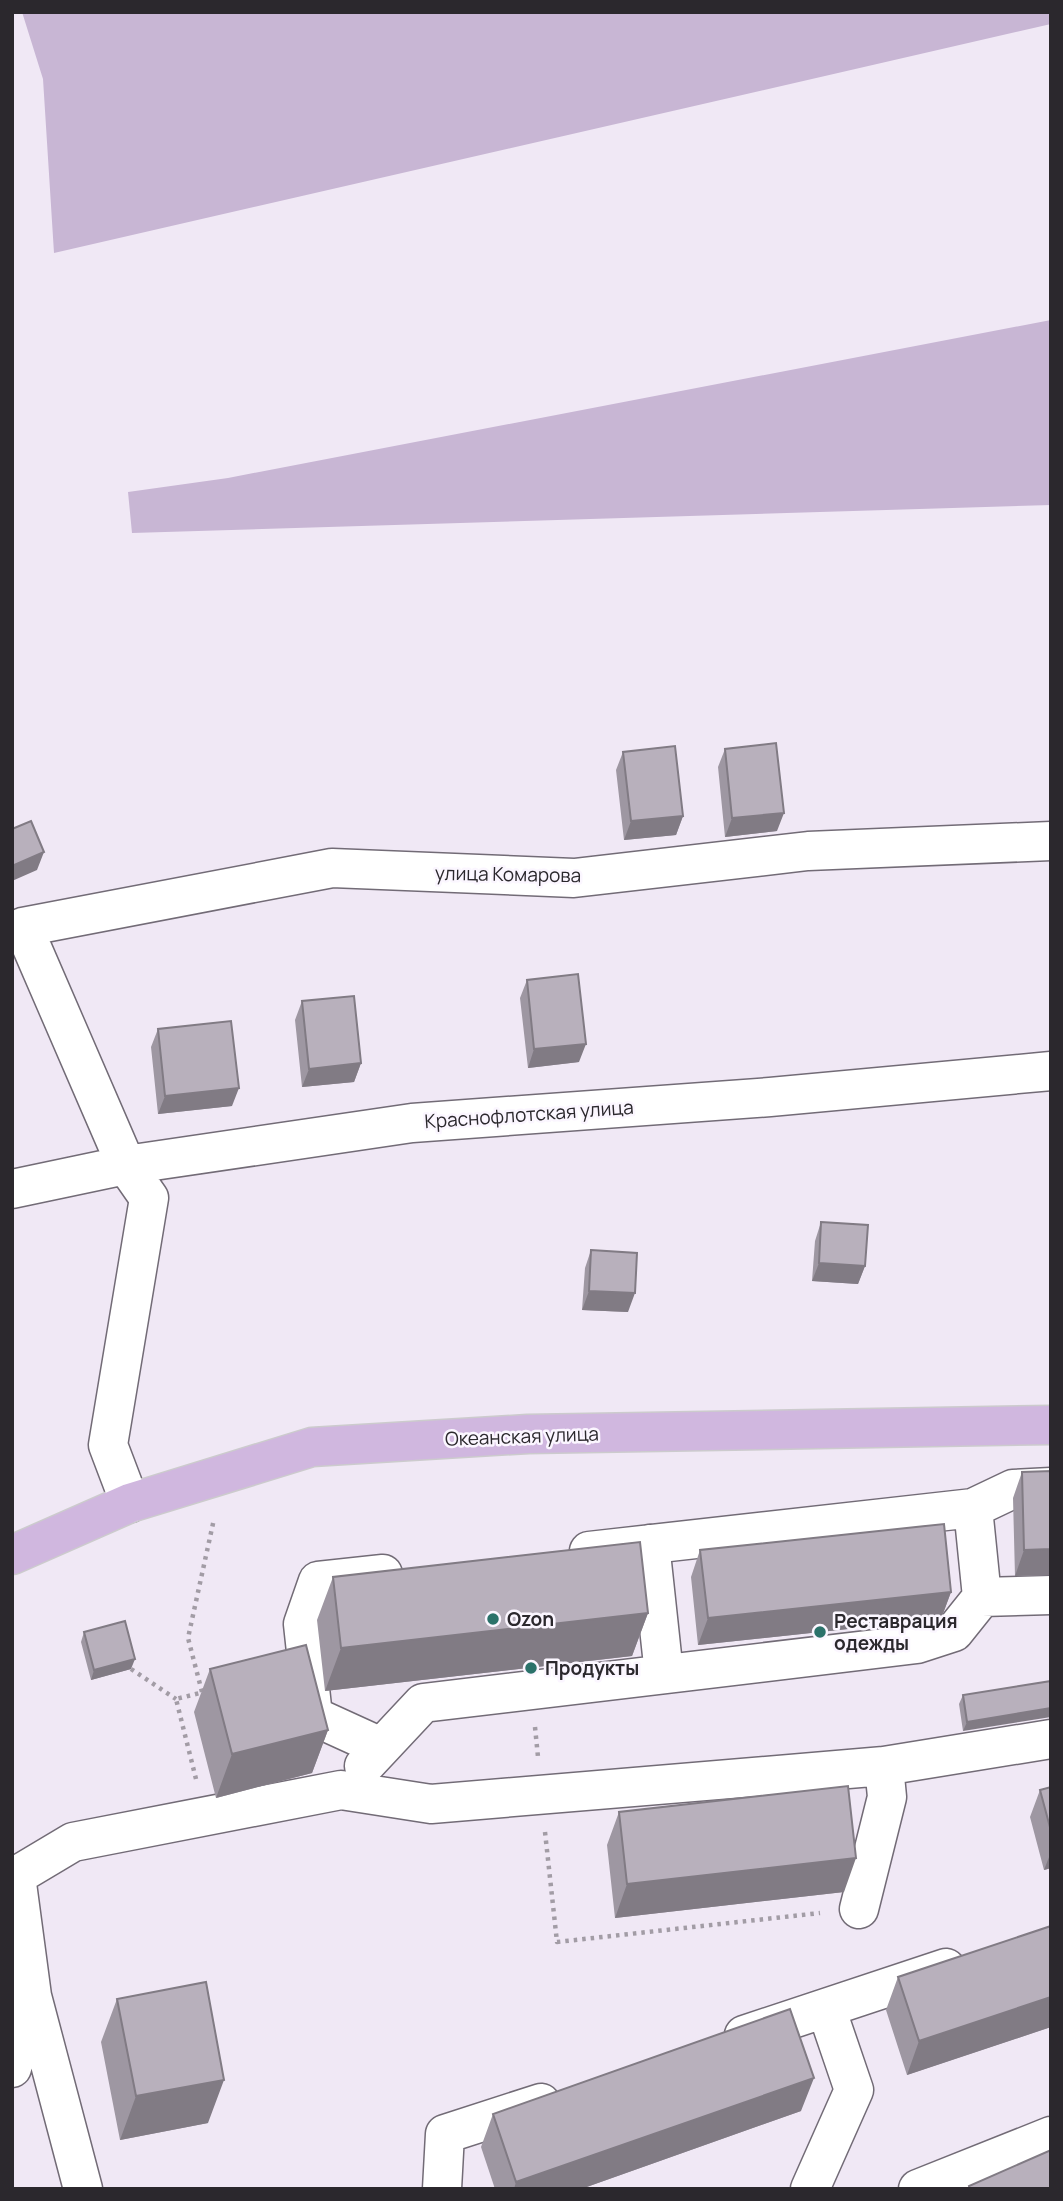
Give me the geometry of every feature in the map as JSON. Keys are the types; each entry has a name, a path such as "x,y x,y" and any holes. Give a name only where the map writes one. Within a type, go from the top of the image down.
{"main road":[{"name":"Океанская улица","path":"12,1555 130,1503 312,1447 528,1434 1051,1425"}],"street":[{"name":"улица Комарова","path":"18,929 332,869 574,878 808,851 1051,841"},
{"path":"18,929 126,1165 149,1198 108,1445 130,1503"},
{"name":"Краснофлотская улица","path":"12,1189 126,1165 412,1123 770,1097 1051,1070"},
{"path":"553,1555 973,1508 1013,1489 1051,1487"},
{"path":"341,1790 423,1703 916,1644 954,1632 982,1597 973,1508"},
{"path":"650,1544 664,1674"},
{"path":"381,1747 313,1716 303,1624 318,1581 415,1570"},
{"path":"982,1597 1051,1595"},
{"path":"83,2189 32,1996 16,1876 73,1842 341,1790 431,1804 884,1766 1051,1739"},
{"path":"859,1909 887,1797 884,1766"},
{"path":"708,2047 985,1955"},
{"path":"12,2068 32,1996"},
{"path":"810,2189 854,2090 826,2008"},
{"path":"442,2189 445,2134 577,2091"},
{"path":"918,2189 1051,2137"}],"path":[{"path":"202,1692 188,1637 217,1507"},
{"path":"131,1669 176,1699 206,1816"},
{"path":"176,1699 214,1689"},
{"path":"532,1690 557,1942 859,1909"}],"shaded area":[{"path":"22,12 1051,12 1051,24 54,253 43,79"},
{"path":"1051,320 1051,505 132,533 128,492 228,478"}],"building":[{"path":"776,743 784,813 732,818 725,749"},
{"path":"675,746 683,816 631,821 623,752"},
{"path":"31,821 44,852 12,866 12,829"},
{"path":"578,974 586,1044 534,1049 527,980"},
{"path":"354,996 361,1063 309,1069 302,1001"},
{"path":"231,1021 239,1088 165,1096 158,1029"},
{"path":"821,1222 868,1225 865,1266 819,1263"},
{"path":"591,1250 637,1253 635,1293 589,1291"},
{"path":"1051,1471 1051,1549 1024,1550 1022,1472"},
{"path":"944,1524 951,1592 708,1618 700,1550"},
{"path":"640,1542 648,1613 341,1648 333,1577"},
{"path":"125,1621 135,1659 94,1670 84,1632"},
{"path":"306,1645 328,1730 232,1754 210,1669"},
{"path":"1051,1681 1051,1708 967,1722 963,1695"},
{"path":"848,1786 856,1858 627,1884 619,1812"},
{"path":"1051,1787 1051,1831 1040,1790"},
{"path":"1051,1926 1051,1997 919,2041 898,1977"},
{"path":"206,1982 224,2080 136,2096 117,1999"},
{"path":"790,2009 814,2078 516,2182 493,2114"},
{"path":"1051,2150 1051,2189 970,2189 969,2186"}],"place":[{"name":"Ozon","path":"493,1619"},
{"name":"Реставрация одежды","path":"820,1632"},
{"name":"Продукты","path":"531,1668"}]}
